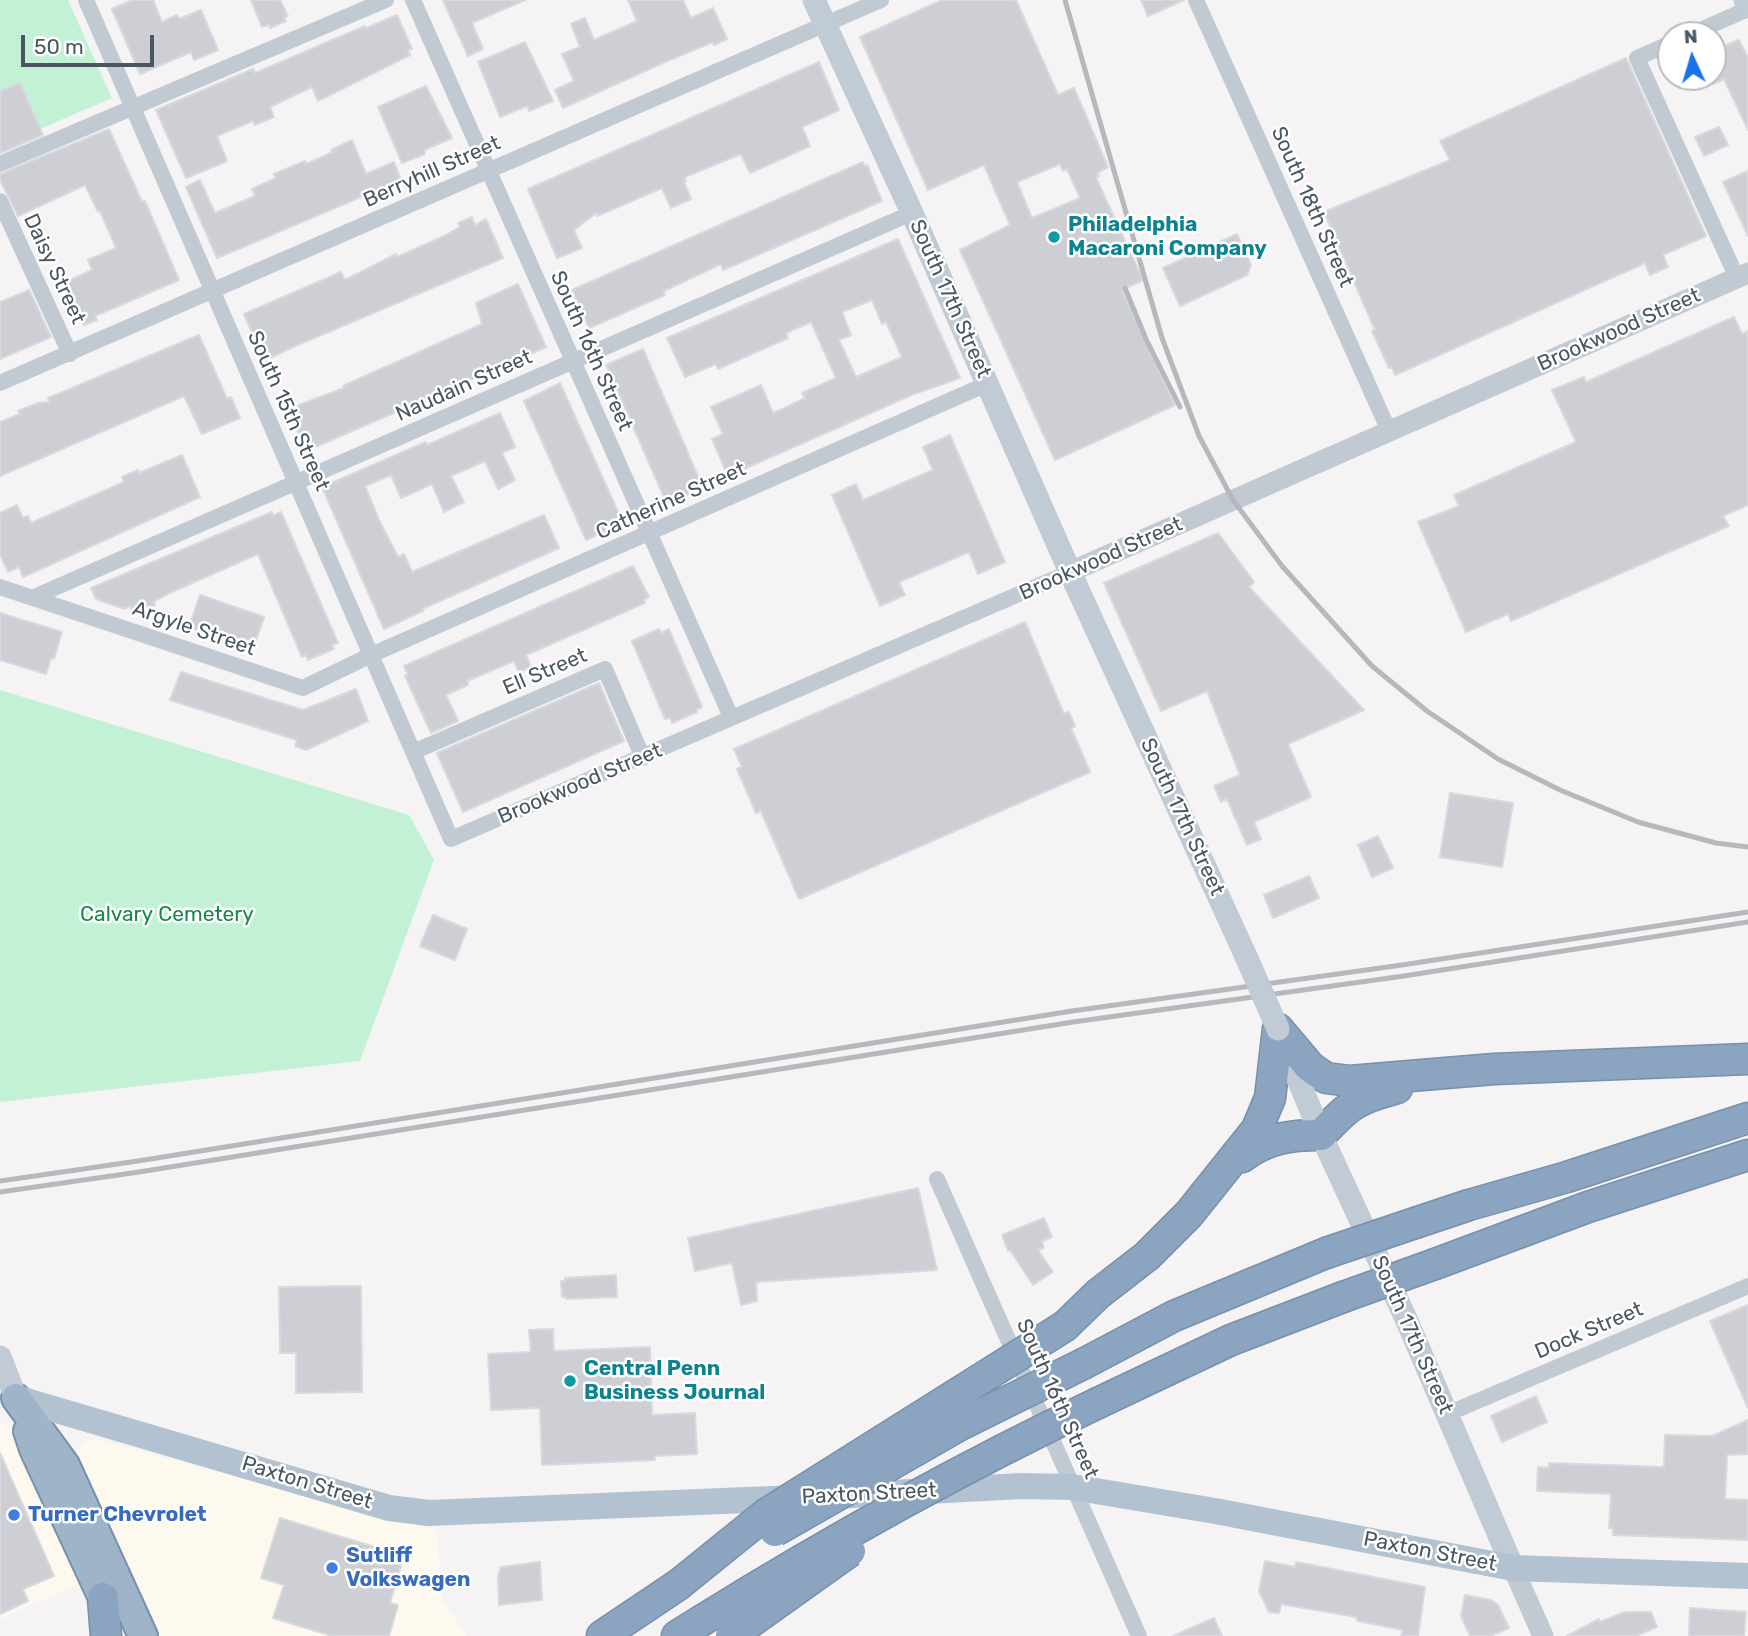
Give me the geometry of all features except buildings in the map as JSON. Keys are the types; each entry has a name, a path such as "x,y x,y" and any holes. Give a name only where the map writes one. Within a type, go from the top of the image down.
{"highway":[{"path":"1278,1029 1310,1067 1326,1078 1350,1081 1494,1069 1748,1059"},
{"path":"678,1585 766,1514 1065,1326 1098,1294 1147,1256 1189,1214 1257,1129 1270,1098 1278,1029"},
{"path":"1227,1168 1251,1150 1278,1137 1321,1135 1341,1112 1364,1099 1434,1078 1494,1069"},
{"path":"601,1636 678,1585 960,1425 1174,1316 1326,1253 1469,1205 1567,1177 1748,1118"},
{"path":"689,1628 798,1560 1042,1429 1231,1340 1588,1207 1748,1155"},
{"path":"8,1399 34,1449 118,1636"},
{"path":"8,1399 65,1465 143,1636"},
{"path":"731,1636 919,1500 1042,1429"},
{"path":"103,1598 106,1636"}],"main road":[{"name":"South 17th Street","path":"814,0 912,213 1070,572 1244,952 1321,1135 1513,1568"},
{"path":"1745,0 1748,8"},
{"path":"0,1357 8,1399"},
{"name":"Paxton Street","path":"8,1399 389,1508 425,1513 1021,1486 1072,1487 1158,1500 1513,1568 1748,1576"}],"street":[{"name":"South 15th Street","path":"86,0 451,839"},
{"path":"0,164 386,0"},
{"name":"South 16th Street","path":"413,0 731,718"},
{"name":"Berryhill Street","path":"0,383 881,0"},
{"name":"South 18th Street","path":"1200,1 1390,431"},
{"path":"1720,21 1748,8"},
{"path":"1657,49 1637,58 1742,275"},
{"name":"Daisy Street","path":"0,201 70,354"},
{"name":"Naudain Street","path":"34,597 912,213"},
{"name":"Brookwood Street","path":"451,839 1070,572 1742,275"},
{"name":"Catherine Street","path":"371,655 987,384"},
{"name":"Argyle Street","path":"0,587 303,688 371,655"},
{"name":"Ell Street","path":"413,752 605,669 643,758"},
{"name":"South 16th Street","path":"937,1179 1139,1636"},
{"name":"Dock Street","path":"1447,1414 1748,1286"},
{"name":"South 17th Street","path":"1513,1568 1543,1636"}],"shaded area":[{"path":"0,1422 13,1430 23,1442 82,1582 0,1619"},
{"path":"95,1439 437,1530 442,1599 466,1636 157,1636 73,1455 84,1442"}],"green space":[{"path":"0,0 68,0 112,98 40,129 20,83 0,92"},
{"name":"Calvary Cemetery","path":"0,690 409,815 434,860 360,1061 0,1102"}],"railway":[{"path":"1065,0 1162,338 1199,436 1233,500 1282,566 1372,666 1427,711 1498,759 1560,790 1638,822 1716,843 1748,847"},
{"path":"1125,288 1146,339 1180,407"},
{"path":"0,1181 1072,1011 1402,965 1748,912"},
{"path":"0,1192 1073,1022 1404,976 1748,922"}],"place":[{"name":"Philadelphia Macaroni Company","path":"1054,237"},
{"name":"Central Penn Business Journal","path":"570,1381"},
{"name":"Turner Chevrolet","path":"14,1515"},
{"name":"Sutliff Volkswagen","path":"332,1568"}]}
